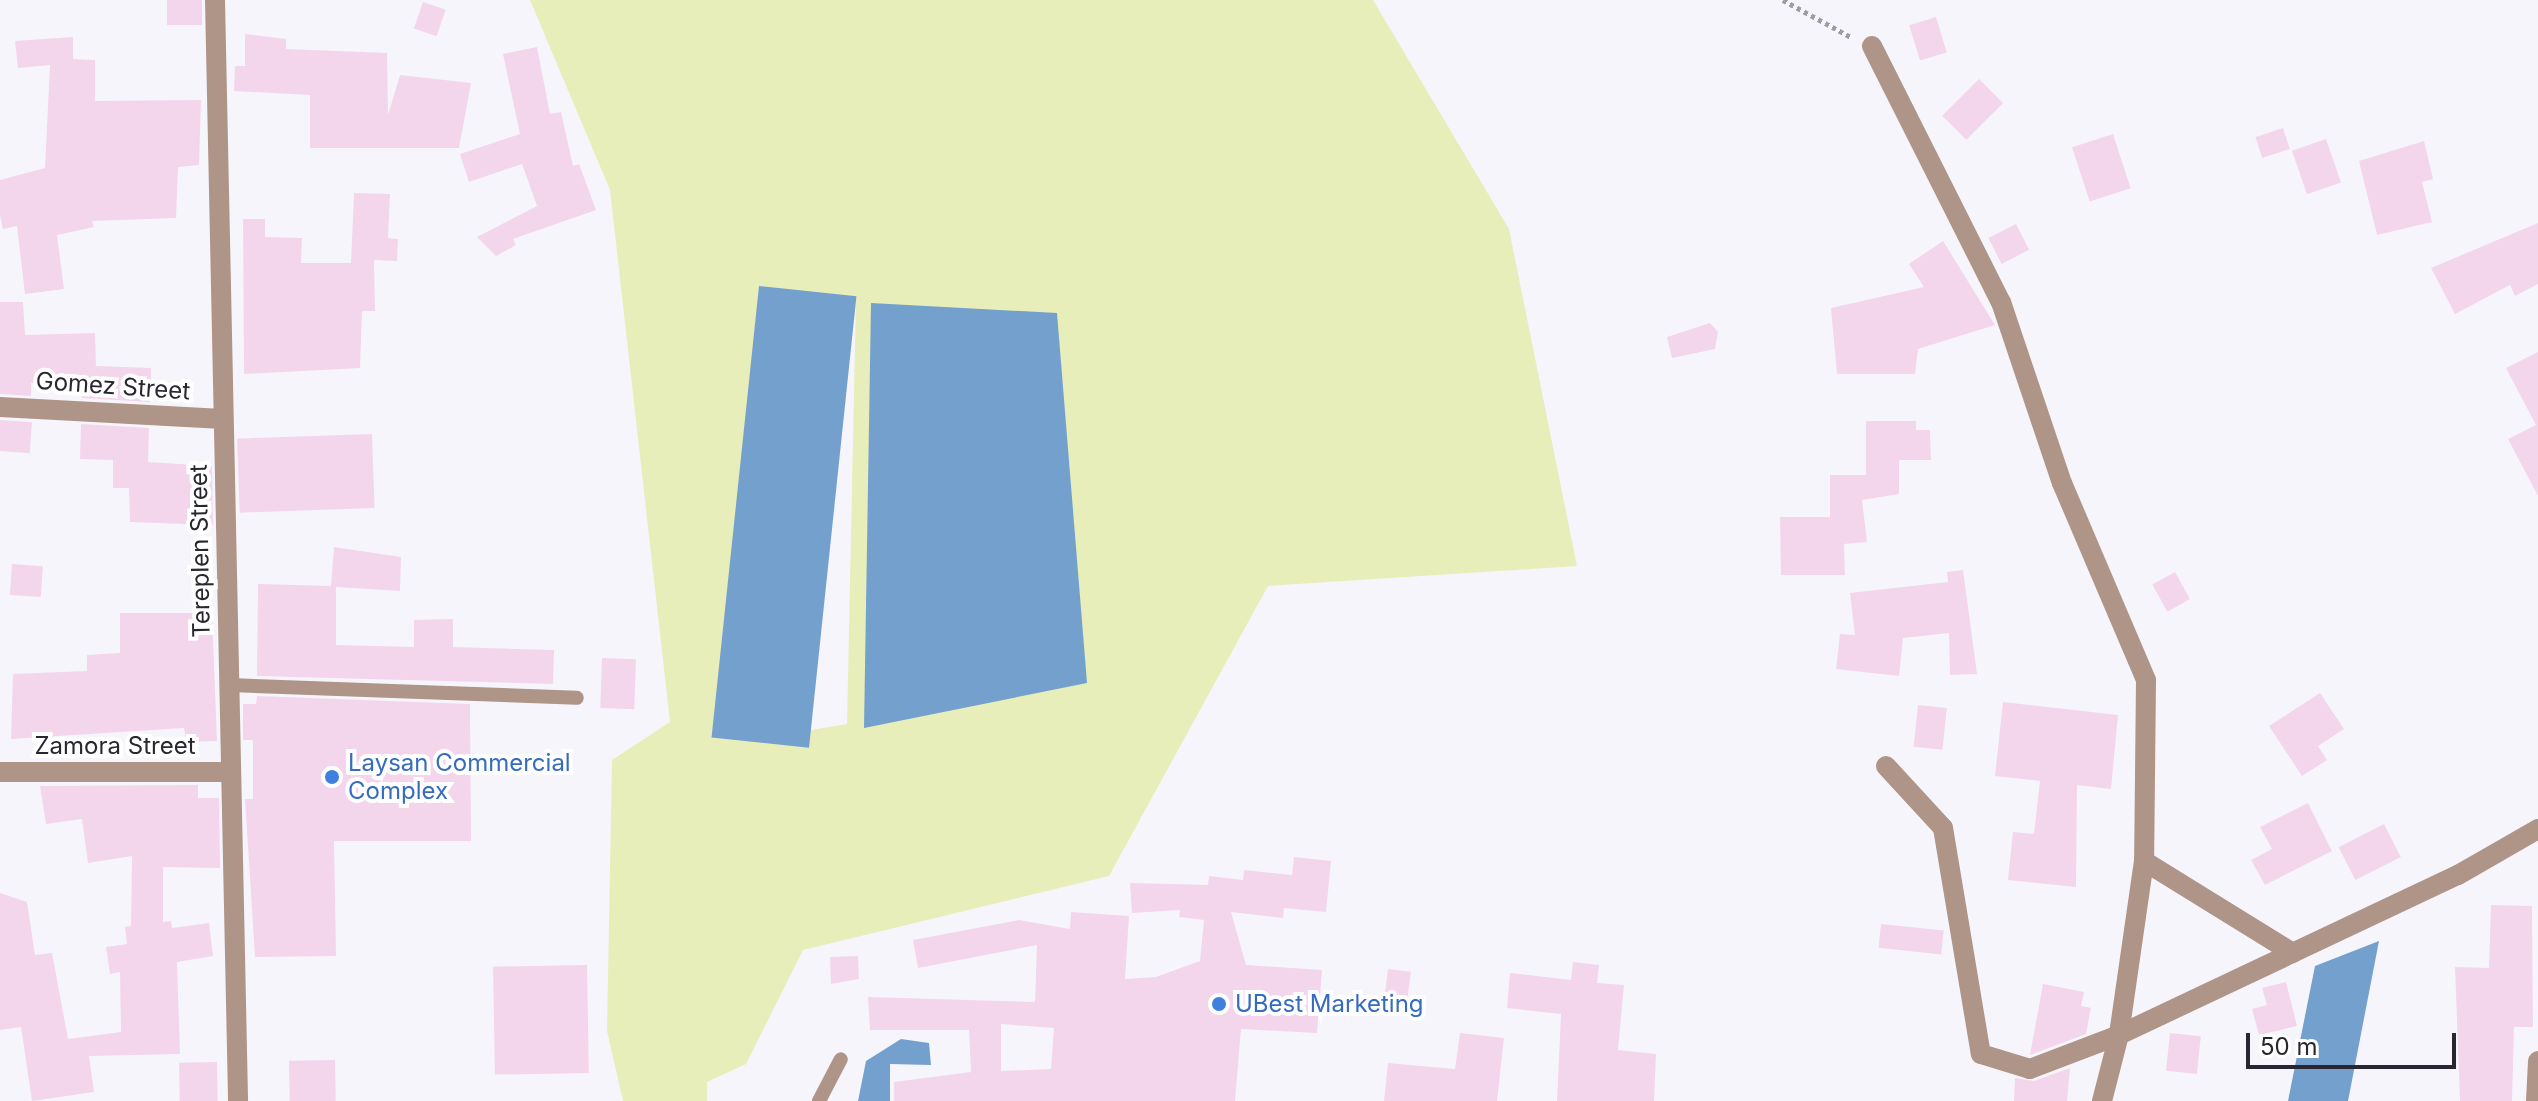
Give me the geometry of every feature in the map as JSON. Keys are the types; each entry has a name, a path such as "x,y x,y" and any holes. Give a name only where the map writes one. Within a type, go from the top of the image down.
{"street":[{"name":"Tereplen Street","path":"215,0 238,1101"},
{"path":"1872,46 2001,302 2062,483 2146,680 2144,861 2119,1035 2102,1101"},
{"name":"Gomez Street","path":"0,407 223,419"},
{"path":"1886,766 1943,828 1981,1054 2030,1069 2119,1035 2293,953 2538,829"},
{"name":"Zamora Street","path":"0,772 230,772"},
{"path":"2144,861 2293,953"},
{"path":"2536,1101 2538,1061"}],"lane":[{"path":"229,685 577,698"},
{"path":"819,1101 841,1059"}],"path":[{"path":"1783,0 1796,13 1872,46"}],"green space":[{"path":"530,0 1373,0 1509,229 1577,566 1268,586 1109,876 803,950 746,1064 707,1082 707,1101 623,1101 607,1031 612,760 670,722 610,190","holes":["759,286 856,298 847,724 752,740"]}],"water":[{"path":"759,286 856,296 809,748 712,738"},
{"path":"871,303 1057,313 1087,683 864,728"},
{"path":"2379,941 2348,1101 2288,1101 2315,966"},
{"path":"901,1039 929,1043 931,1065 890,1064 890,1101 858,1101 866,1061"}],"building":[{"path":"167,0 202,0 202,25 167,25"},
{"path":"423,2 446,10 437,36 414,28"},
{"path":"1936,17 1947,52 1920,61 1909,25"},
{"path":"245,34 286,39 286,49 387,53 388,115 400,75 471,83 459,148 310,148 310,95 234,91 235,66 245,66"},
{"path":"73,37 73,59 95,60 95,101 201,100 199,165 178,167 176,218 92,221 94,227 57,235 64,289 25,294 17,226 3,229 0,216 0,180 45,168 50,65 18,68 15,41"},
{"path":"537,47 550,114 561,112 573,166 579,164 596,210 513,239 516,245 496,256 477,237 537,206 522,164 469,182 460,154 520,134 503,54"},
{"path":"1979,79 2003,103 1966,140 1942,116"},
{"path":"2283,128 2290,149 2262,158 2255,137"},
{"path":"2113,134 2131,188 2090,201 2072,147"},
{"path":"2326,139 2341,182 2307,194 2292,151"},
{"path":"2424,141 2433,179 2422,182 2432,222 2377,235 2359,161"},
{"path":"354,193 390,194 388,238 398,239 397,261 374,260 375,311 362,311 360,368 244,374 243,219 265,219 265,237 302,238 301,263 351,263"},
{"path":"2538,223 2538,284 2515,296 2510,285 2455,314 2431,268"},
{"path":"2016,224 2029,250 2002,264 1988,238"},
{"path":"1943,241 1995,325 1918,349 1915,374 1837,374 1831,308 1924,287 1909,264"},
{"path":"0,302 23,302 25,335 95,333 96,366 151,368 150,402 82,398 83,382 31,383 31,396 0,394"},
{"path":"1710,323 1718,332 1715,349 1672,358 1667,337"},
{"path":"2538,352 2538,496 2508,439 2536,425 2506,368"},
{"path":"0,420 32,422 30,453 0,451"},
{"path":"1866,421 1916,421 1916,430 1930,430 1931,460 1899,460 1899,494 1862,500 1867,542 1844,544 1845,575 1781,575 1780,517 1830,517 1830,475 1866,475"},
{"path":"81,424 149,428 148,462 212,466 213,525 130,522 129,488 113,488 113,460 80,459"},
{"path":"372,434 375,508 240,513 237,439"},
{"path":"334,547 401,557 400,591 336,587 336,645 414,647 414,620 453,619 453,647 554,650 553,684 257,676 258,584 331,586"},
{"path":"12,564 43,566 41,597 10,595"},
{"path":"1963,570 1977,674 1950,675 1949,633 1903,638 1899,676 1836,669 1840,634 1855,635 1850,593 1948,582 1947,572"},
{"path":"2175,572 2190,599 2167,612 2152,585"},
{"path":"120,613 212,613 217,741 186,742 184,728 11,739 13,674 87,671 87,655 120,653"},
{"path":"602,658 636,659 634,709 600,708"},
{"path":"2320,693 2344,729 2318,746 2327,760 2302,776 2269,726"},
{"path":"257,696 470,704 471,841 334,841 336,956 255,957 245,799 253,799 253,740 243,740 243,704 256,704"},
{"path":"2003,702 2118,715 2111,789 2077,785 2076,887 2008,880 2013,832 2034,834 2040,781 1995,776"},
{"path":"1918,705 1947,708 1942,750 1914,747"},
{"path":"198,785 198,798 219,798 220,868 163,867 163,922 171,921 172,928 209,923 213,956 177,962 180,1054 89,1056 94,1092 32,1101 21,1027 0,1030 0,893 27,902 35,955 52,953 68,1039 121,1032 120,972 110,974 106,947 127,944 125,927 131,926 132,856 88,863 82,819 46,824 40,786"},
{"path":"2308,803 2332,851 2265,885 2251,860 2272,849 2260,827"},
{"path":"2384,824 2401,857 2355,880 2339,847"},
{"path":"1294,857 1331,861 1326,912 1284,908 1283,918 1231,912 1246,965 1322,970 1317,1033 1241,1029 1235,1101 894,1101 894,1082 971,1072 969,1030 870,1030 868,997 1035,1002 1037,945 918,968 913,940 1019,920 1070,929 1071,912 1129,916 1125,979 1156,977 1200,961 1204,920 1179,917 1180,910 1132,913 1130,883 1208,885 1209,876 1243,880 1244,870 1292,875","holes":["1001,1024 1054,1028 1051,1069 1001,1071"]},
{"path":"2491,905 2532,906 2533,1027 2514,1027 2512,1101 2460,1101 2455,967 2489,968"},
{"path":"1881,924 1944,931 1941,954 1878,948"},
{"path":"858,956 859,979 831,984 830,957"},
{"path":"1573,962 1599,965 1597,983 1624,985 1618,1050 1656,1054 1654,1101 1557,1101 1561,1014 1507,1008 1510,973 1571,980"},
{"path":"587,965 589,1073 495,1075 493,967"},
{"path":"1388,969 1411,972 1407,1006 1384,1003"},
{"path":"2286,982 2297,1026 2259,1035 2252,1009 2267,1005 2262,988"},
{"path":"2043,984 2084,992 2081,1006 2091,1008 2086,1034 2030,1055"},
{"path":"1460,1033 1504,1038 1497,1101 1384,1101 1388,1063 1455,1069"},
{"path":"2170,1033 2201,1036 2197,1074 2166,1071"},
{"path":"335,1060 336,1101 290,1101 289,1061"},
{"path":"217,1062 218,1101 180,1101 179,1063"},
{"path":"2070,1068 2067,1101 2014,1101 2015,1078 2034,1081"}],"place":[{"name":"Laysan Commercial Complex","path":"332,777"},
{"name":"UBest Marketing","path":"1219,1004"}]}
